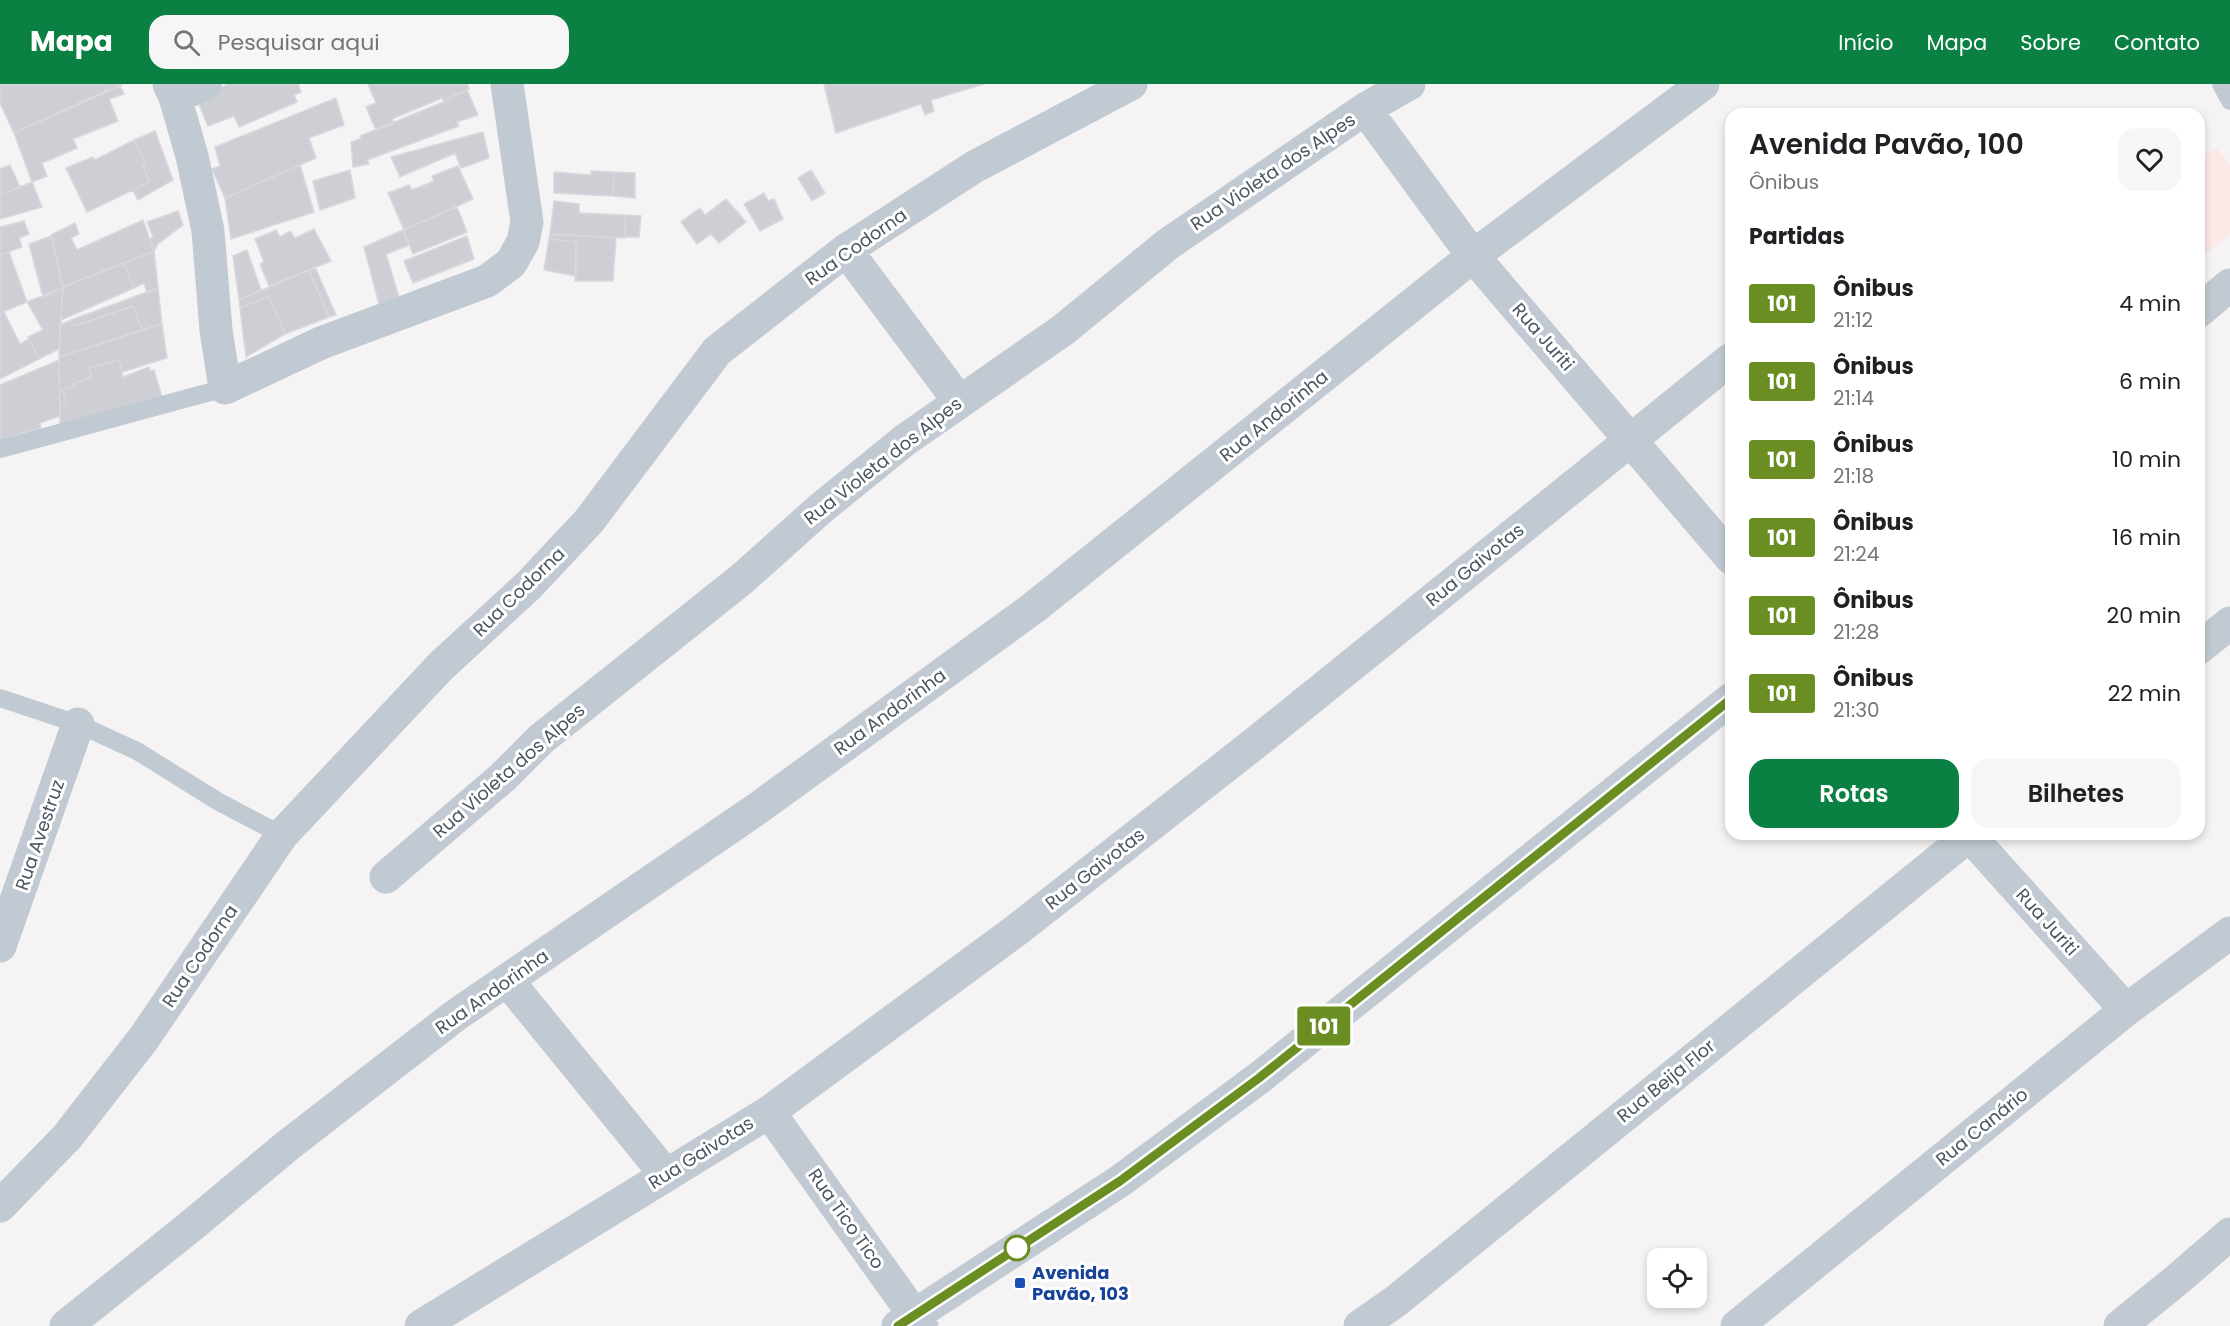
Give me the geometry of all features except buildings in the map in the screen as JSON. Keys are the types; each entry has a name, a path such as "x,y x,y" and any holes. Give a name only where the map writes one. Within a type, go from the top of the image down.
{"street":[{"path":"205,84 172,91 192,156 208,231 216,330 225,388 321,343 487,281 512,263 523,242 527,222 507,84"},
{"name":"Rua Codorna","path":"0,1206 67,1137 144,1038 282,835 441,666 529,585 589,521 717,351 846,250 974,167 1131,84"},
{"name":"Rua Violeta dos Alpes","path":"386,877 503,777 541,739 743,578 820,509 880,460 959,401 1063,330 1168,244 1365,109 1409,84"},
{"name":"Rua Andorinha","path":"66,1326 287,1146 456,1016 761,806 1032,609 1473,256 1703,84"},
{"name":"Rua Juriti","path":"1365,109 1473,256 1725,551"},
{"path":"846,250 959,401"},
{"path":"2205,306 2230,285"},
{"name":"Rua Gaivotas","path":"421,1326 769,1112 1018,929 1259,740 1725,364"},
{"path":"2205,643 2230,623"},
{"path":"912,1322 1120,1181 1259,1078 1725,704"},
{"name":"Rua Avestruz","path":"0,946 78,724"},
{"name":"Rua Beija Flor","path":"1360,1326 1396,1301 1963,840"},
{"name":"Rua Juriti","path":"1975,840 2126,1010"},
{"name":"Rua Canário","path":"1737,1326 2126,1010 2230,933"},
{"path":"507,980 666,1175"},
{"name":"Rua Tico Tico","path":"769,1112 912,1322"},
{"path":"2120,1326 2230,1234"}],"lane":[{"path":"2221,84 2230,101"},
{"path":"0,449 225,388"},
{"path":"0,698 78,724 137,751 219,802 282,835"}],"shaded area":[{"path":"2216,148 2230,164 2230,235 2205,254 2205,155"}],"bus line":[{"name":"101","path":"898,1326 1120,1181 1259,1078 1725,704"}],"place":[{"name":"Avenida Pavão, 103","path":"1020,1283"}]}
